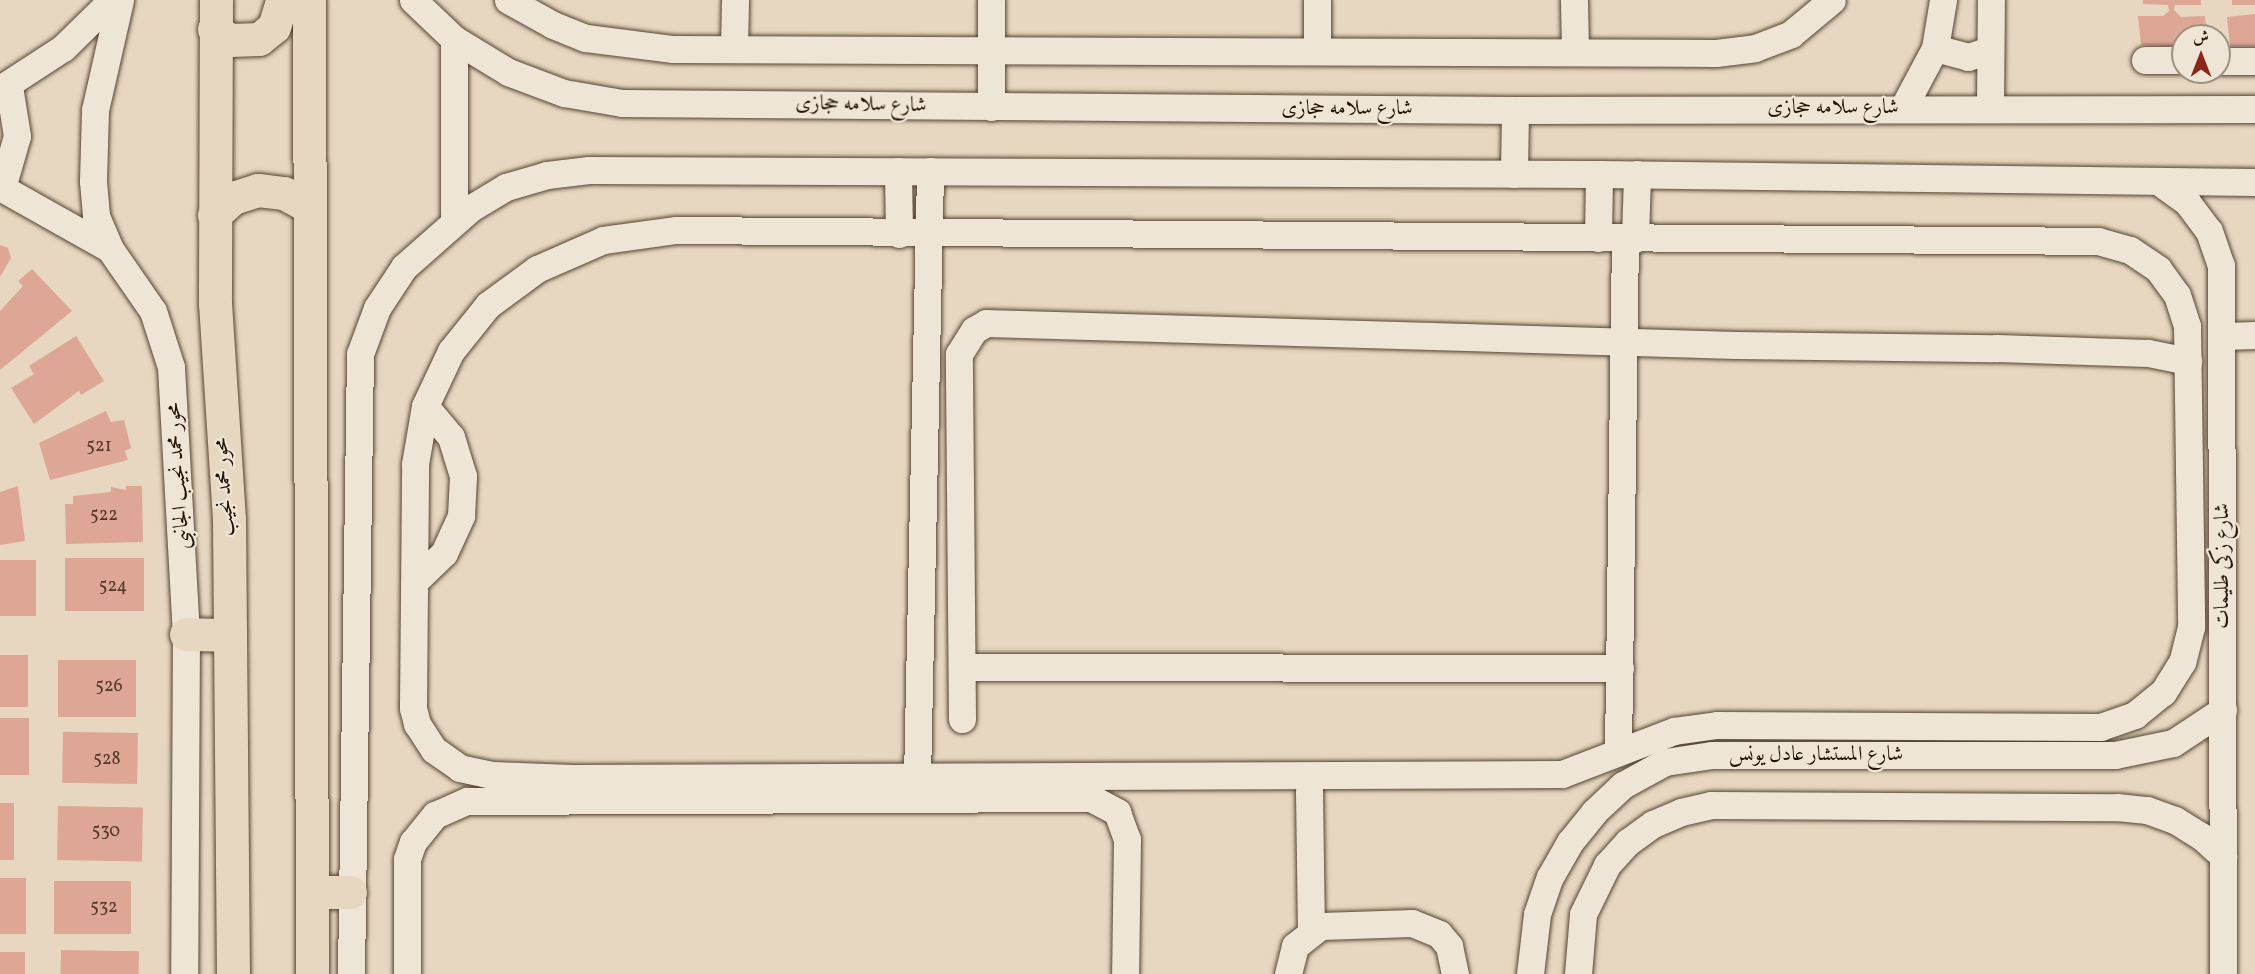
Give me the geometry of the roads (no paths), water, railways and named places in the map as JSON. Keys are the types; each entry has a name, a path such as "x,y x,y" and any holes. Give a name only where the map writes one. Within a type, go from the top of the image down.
{"main road":[{"path":"215,14 240,42 259,39 274,27 282,0"},
{"path":"309,0 306,205 313,599 312,974"},
{"name":"محور محمد نجيب","path":"215,14 215,303 229,519 233,974"},
{"path":"214,215 233,198 258,190 284,193 306,205"},
{"path":"186,634 230,635"},
{"path":"312,892 350,892"}],"street":[{"path":"110,249 1,188 17,136 4,88 63,48 112,0"},
{"name":"محور محمد نجيب الجانبى","path":"120,0 100,75 92,146 96,216 110,249 153,311 169,357 180,469 186,634 183,974"},
{"path":"413,0 454,39 454,221"},
{"path":"508,0 553,26 586,38 628,46 735,49 1716,53 1755,48 1791,34 1832,0"},
{"path":"735,0 735,49"},
{"path":"991,0 991,107"},
{"path":"1317,0 1317,51"},
{"path":"1574,0 1575,52"},
{"path":"1903,108 1935,48 1942,0"},
{"path":"1990,107 1991,0"},
{"name":"شارع سلامه حجازى","path":"454,39 508,72 592,99 991,107 1515,110 1990,107 2255,109"},
{"path":"1935,48 1968,57 1990,50"},
{"path":"2145,60 2171,60"},
{"path":"2231,61 2255,61"},
{"path":"1514,174 1515,110"},
{"path":"351,974 350,892 360,354 389,287 421,250 454,221 506,187 568,171 1637,174 2255,182"},
{"path":"898,171 899,234"},
{"path":"917,778 930,171"},
{"path":"1598,238 1599,174"},
{"path":"1618,752 1624,340 1630,239 1637,174"},
{"name":"شارع زكى طليمات","path":"2158,181 2187,202 2209,231 2221,264 2224,336 2223,974"},
{"path":"676,230 929,234 2098,241 2130,250 2157,268 2177,295 2187,326 2192,523 2191,627 2182,662 2163,692 2135,715 2101,727 1717,725 1674,730 1562,774 572,778 492,775 460,768 434,750 417,723 413,708 415,464 425,406 451,351 489,305 537,269 603,240 676,230"},
{"path":"962,719 959,354 974,330 986,323 2148,353 2188,362"},
{"path":"2224,336 2255,335"},
{"path":"415,581 444,553 461,516 463,486 451,438 425,406"},
{"path":"2191,486 2224,486"},
{"path":"2192,523 2223,523"},
{"path":"962,667 1620,668"},
{"name":"شارع المستشار عادل يونس","path":"1530,974 1537,914 1551,877 1570,843 1594,812 1623,785 1665,762 1712,755 2115,755 2173,743 2223,710"},
{"path":"1309,791 1311,931"},
{"path":"407,974 407,859 422,827 450,806 467,801 1091,798 1117,812 1126,832 1125,974"},
{"path":"1578,974 1583,914 1607,865 1628,842 1653,824 1681,812 1711,805 2117,807 2147,810 2175,820 2223,856"},
{"path":"1288,974 1295,946 1311,931 1332,924 1426,927 1449,946 1455,974"}]}
